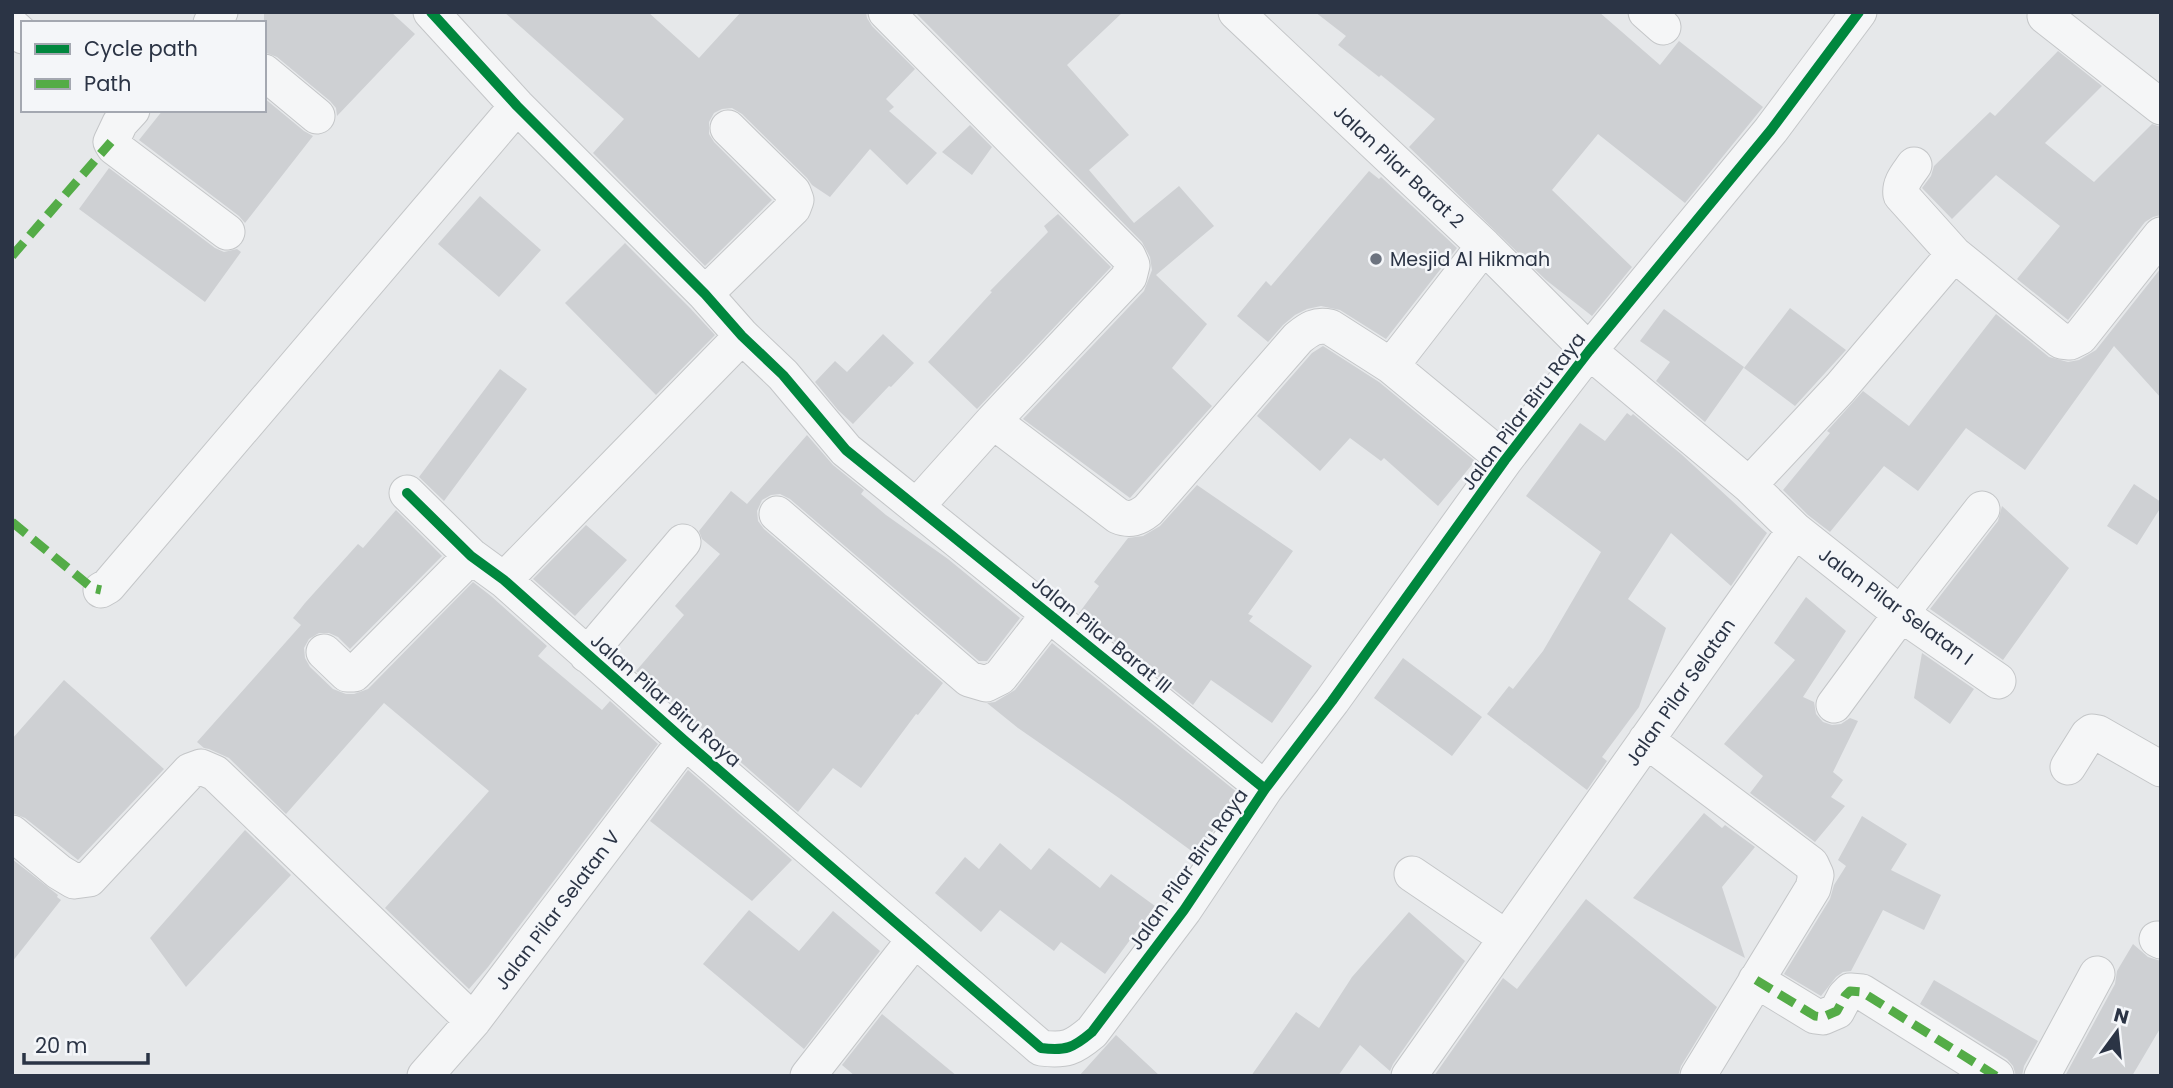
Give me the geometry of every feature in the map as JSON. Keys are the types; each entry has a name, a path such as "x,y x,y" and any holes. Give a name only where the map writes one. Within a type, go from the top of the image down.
{"street":[{"name":"Jalan Pilar Barat III","path":"431,12 517,106 705,293 742,336 783,375 846,450 1265,789"},
{"path":"886,12 1128,256 1132,265 1129,277 916,507"},
{"name":"Jalan Pilar Barat 2","path":"1236,12 1484,246 1590,351"},
{"name":"Jalan Pilar Biru Raya","path":"407,493 471,556 504,580 685,741 1041,1048 1059,1051 1075,1046 1092,1032 1175,921 1265,789 1332,701 1505,460 1590,351 1771,130 1859,12"},
{"path":"2045,16 2161,107"},
{"path":"266,74 317,116"},
{"path":"100,590 108,586 517,106"},
{"path":"118,114 111,138 114,147 227,232"},
{"path":"705,293 793,208 796,200 793,192 728,128"},
{"path":"1914,165 1903,181 1901,195 1954,254 2061,341 2070,342 2080,337 2161,235"},
{"path":"1391,366 1484,246"},
{"path":"1749,485 1840,388 1954,254"},
{"path":"993,421 1118,516 1133,519 1148,510 1298,338 1310,328 1320,325 1330,327 1391,366 1505,460"},
{"path":"504,580 742,336"},
{"path":"1590,351 1749,485 1795,530"},
{"path":"1834,705 1982,509"},
{"path":"776,514 969,680 986,684 1000,677 1049,614"},
{"name":"Jalan Pilar Selatan I","path":"1795,530 1901,614 1998,681"},
{"name":"Jalan Pilar Selatan","path":"1409,1076 1795,530"},
{"path":"587,655 683,542"},
{"path":"324,652 346,674 354,674 471,556"},
{"path":"2068,767 2092,732 2161,769"},
{"path":"1646,740 1811,864 1816,875 1813,888 1698,1076"},
{"name":"Jalan Pilar Selatan V","path":"425,1076 473,1021 685,741"},
{"path":"12,834 74,881 89,879 190,771 201,767 215,773 473,1021"},
{"path":"1412,874 1505,937"},
{"path":"808,1076 915,939"},
{"path":"2042,1076 2097,974"},
{"path":"1756,980 1815,1016 1823,1017 1837,1011 1850,991 1862,992 1996,1076"}],"building":[{"path":"264,12 391,12 415,34 337,116 336,108 330,101 277,57 266,53"},
{"path":"504,12 648,12 699,58 741,12 866,12 872,26 915,69 886,99 894,107 889,111 937,153 907,185 870,149 830,197 812,185 742,114 732,108 722,109 714,113 709,122 709,134 772,200 705,266 593,153 624,119"},
{"path":"915,12 1123,12 1067,65 1129,135 1089,170 1134,223 1179,186 1214,226 1156,275 1207,324 1172,368 1212,406 1130,498 1023,419 1144,291 1152,270 1150,257 1142,242"},
{"path":"1315,12 1599,12 1660,65 1679,41 1763,107 1685,203 1598,134 1552,190 1632,267 1592,316 1546,280 1409,147 1435,119 1381,75 1379,77 1338,45 1346,36"},
{"path":"2058,51 2102,86 2045,143 2094,182 2152,124 2161,127 2161,215 2145,222 2068,320 2017,279 2060,226 1996,175 1952,219 1922,188 1931,176 1934,166 1990,112 1995,116"},
{"path":"266,100 313,136 245,223 139,140 161,112 266,112"},
{"path":"970,125 992,147 972,175 942,152"},
{"path":"109,168 215,248 224,252 237,249 241,252 205,302 79,209"},
{"name":"Mesjid Al Hikmah","path":"1369,171 1379,179 1381,177 1457,248 1386,339 1340,310 1321,306 1295,315 1268,342 1237,316 1266,281 1271,286"},
{"path":"480,196 541,250 499,297 438,244"},
{"path":"1058,214 1111,267 977,409 928,362 992,292 990,291 1048,232 1044,226"},
{"path":"625,243 715,335 656,395 565,303"},
{"path":"2161,268 2161,398 2114,346 2025,470 1966,428 1918,491 1884,466 1830,532 1783,490 1830,433 1827,431 1863,391 1909,426 1996,314 2049,357 2068,362 2079,360 2096,350"},
{"path":"1790,308 1846,350 1795,406 1744,368"},
{"path":"1664,309 1744,367 1705,422 1656,381 1670,362 1640,341"},
{"path":"883,334 914,363 853,424 815,382 835,361 847,372"},
{"path":"1323,346 1379,382 1475,461 1438,506 1384,458 1381,461 1350,438 1320,471 1257,416 1312,353"},
{"path":"500,369 527,389 444,501 419,477"},
{"path":"1627,413 1631,416 1633,414 1681,454 1767,533 1731,586 1671,533 1628,599 1666,628 1639,707 1602,757 1607,761 1587,790 1487,714 1509,686 1513,689 1543,651 1601,552 1526,496 1580,423 1605,441"},
{"path":"807,435 833,465 864,490 861,494 948,559 1020,618 987,661 979,661 790,499 780,494 762,500 757,511 758,521 764,529 943,683 918,715 916,714 861,788 833,768 798,812 636,671 684,615 675,606 720,554 702,539 699,531 731,491 747,504"},
{"path":"2134,484 2161,502 2161,507 2137,545 2107,526"},
{"path":"1197,485 1293,551 1248,614 1253,616 1249,621 1312,666 1272,723 1211,680 1193,705 1079,613 1099,586 1094,582 1128,538 1143,536 1160,526"},
{"path":"2002,506 2069,568 2003,660 1930,609 1998,521"},
{"path":"396,510 442,556 350,649 338,637 329,633 319,633 309,639 304,648 305,658 310,667 333,689 354,694 368,689 473,582 547,646 538,656 602,710 610,701 658,744 469,989 385,908 489,791 384,703 286,814 229,758 204,748 197,742 301,625 293,618 305,603 358,544 363,548"},
{"path":"586,525 627,560 575,616 533,579"},
{"path":"1806,597 1846,631 1803,697 1814,702 1816,714 1823,722 1832,725 1841,724 1850,718 1858,721 1833,772 1843,780 1831,797 1845,806 1815,842 1750,793 1763,776 1724,744 1795,660 1774,643"},
{"path":"1052,643 1238,793 1197,855 987,703 995,702 1015,690"},
{"path":"1922,653 1974,689 1950,724 1914,698"},
{"path":"1403,658 1482,717 1452,756 1374,698"},
{"path":"64,680 164,769 78,860 25,818 12,813 12,739"},
{"path":"688,770 792,860 752,901 650,821"},
{"path":"1704,813 1722,828 1725,825 1755,847 1722,887 1745,958 1633,898"},
{"path":"1862,816 1907,844 1891,870 1941,895 1924,930 1883,910 1851,971 1836,977 1821,996 1784,974 1830,899 1834,885 1846,866 1838,860"},
{"path":"245,830 291,875 186,987 150,938"},
{"path":"1000,843 1031,870 1049,848 1100,888 1111,874 1155,906 1105,974 1061,942 1054,951 1000,910 981,932 935,893 965,857 979,869"},
{"path":"12,859 61,900 12,962"},
{"path":"1586,899 1717,1007 1681,1066 1678,1076 1434,1076 1503,978 1517,989"},
{"path":"749,910 799,951 833,911 880,951 804,1049 703,964"},
{"path":"1409,912 1465,961 1390,1071 1360,1045 1338,1076 1251,1076 1296,1012 1319,1028 1352,977"},
{"path":"2133,944 2148,957 2161,961 2161,1027 2132,1076 2065,1076 2115,984 2117,971"},
{"path":"1934,980 2038,1041 2024,1066 2022,1076 2016,1076 2007,1059 1920,1004"},
{"path":"882,1014 957,1076 855,1076 842,1065"},
{"path":"1116,1035 1160,1076 1079,1076"}],"marked path":[{"path":"12,256 111,142"},
{"path":"12,522 92,588 101,590"},
{"path":"1756,980 1815,1016 1823,1017 1837,1011 1850,991 1862,992 1996,1076"}],"cycle path":[{"path":"431,12 517,106 783,375 846,450 1265,789"},
{"path":"407,493 471,556 504,580 685,741 1041,1048 1069,1047 1092,1032 1184,910 1265,789 1332,701 1505,460 1589,351 1771,130 1859,12"}],"place":[{"name":"Mesjid Al Hikmah","path":"1376,259"}]}
